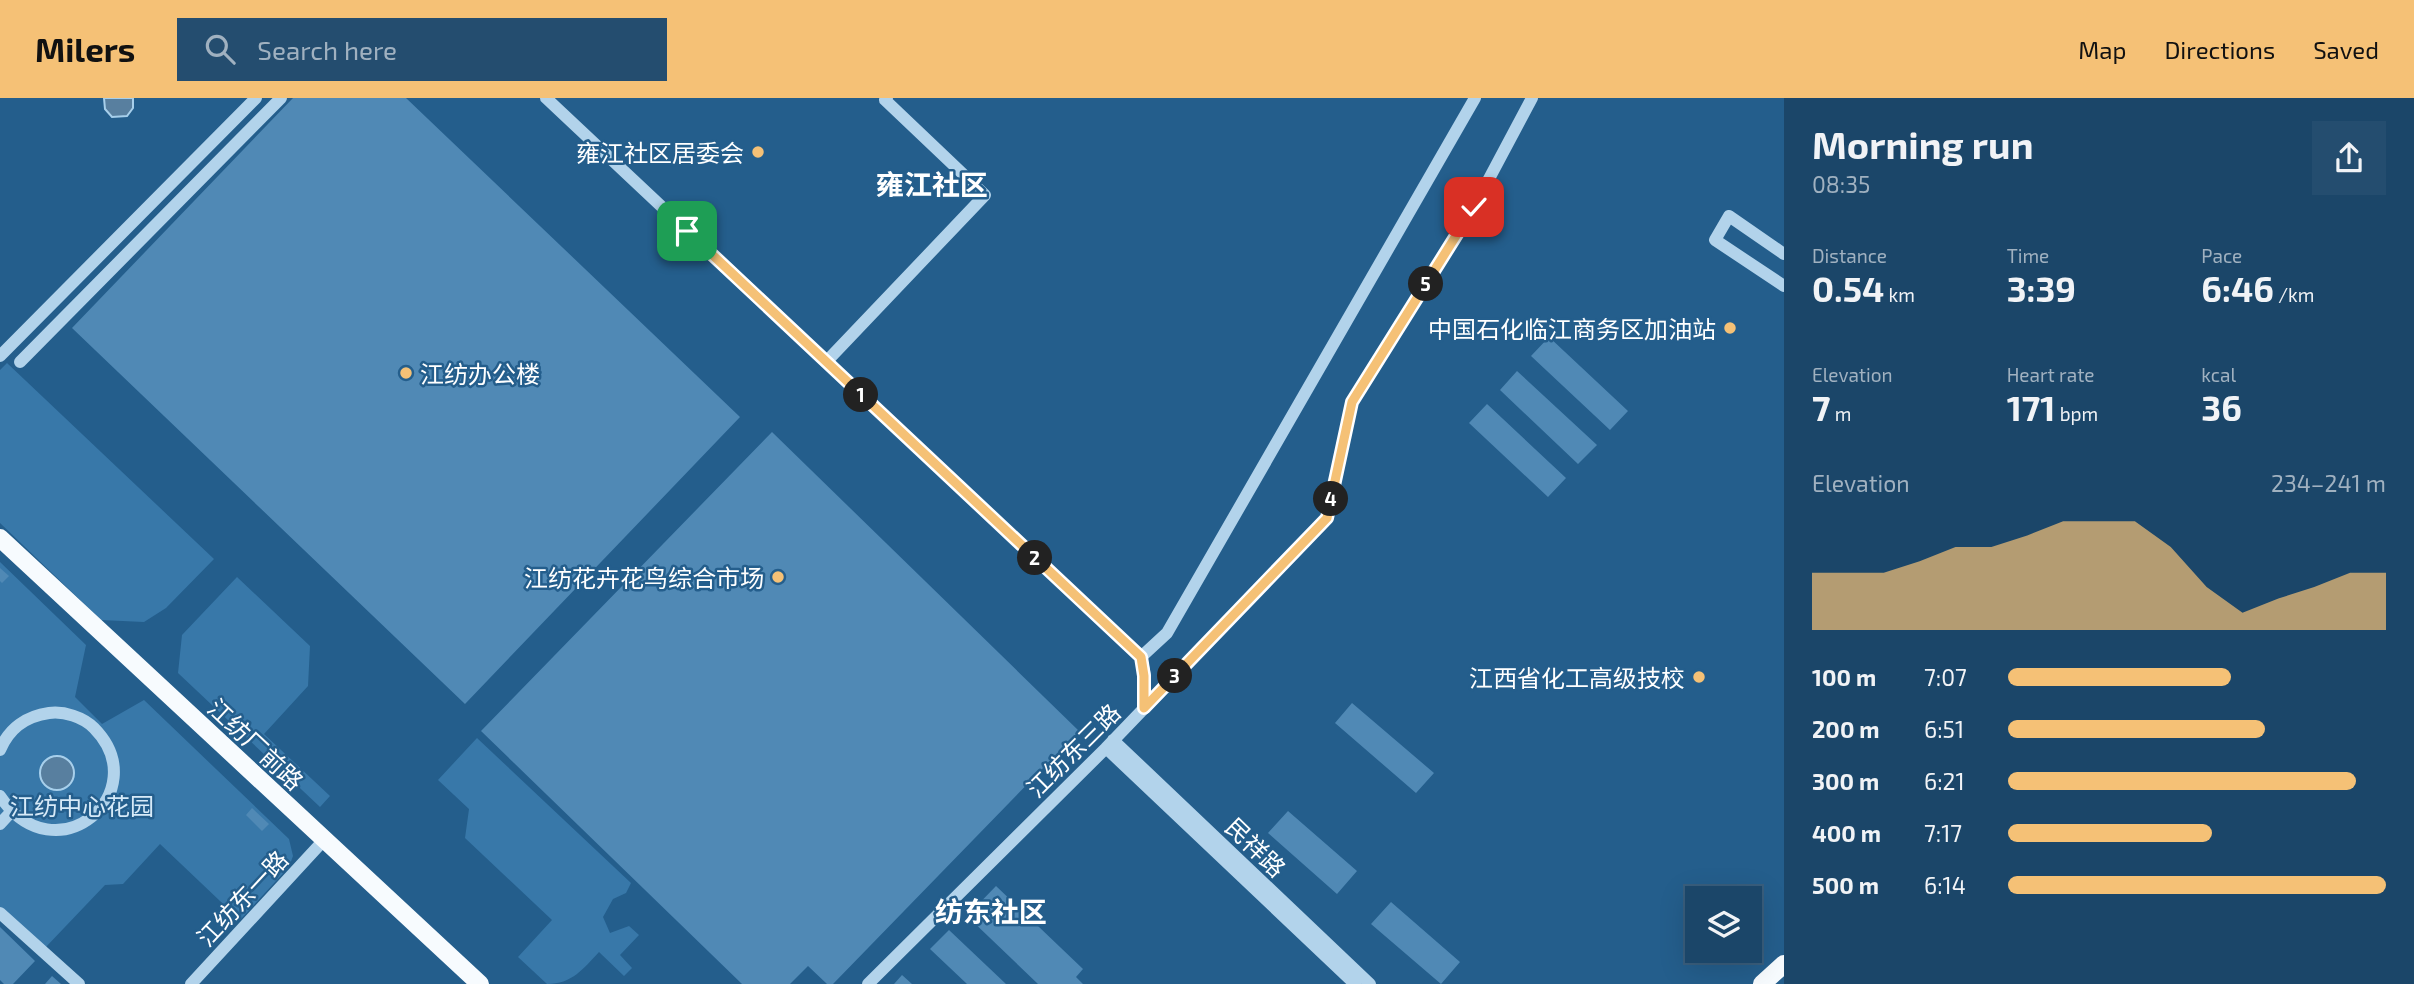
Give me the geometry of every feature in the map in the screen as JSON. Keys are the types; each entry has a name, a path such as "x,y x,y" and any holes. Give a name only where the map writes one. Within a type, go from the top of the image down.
{"main road":[{"name":"江纺厂前路","path":"0,538 480,984"},
{"path":"1762,984 1784,964"}],"street":[{"path":"0,356 256,98"},
{"path":"20,362 281,98"},
{"path":"1141,657 1167,633 1475,98"},
{"name":"江纺东三路","path":"868,984 1110,744 1327,518 1352,402 1474,207 1532,98"},
{"path":"548,99 1141,657 1144,708"},
{"path":"826,362 985,195 885,99"},
{"path":"1784,254 1729,216 1715,240 1784,286"},
{"path":"0,750 17,725 34,716 53,712 72,715 90,724 103,738 112,756 114,776 109,795 99,811 83,824 65,830 45,830 26,824 10,812 0,796"},
{"name":"民祥路","path":"1110,744 1355,984"},
{"name":"民祥路","path":"1110,744 1370,984"},
{"path":"0,824 10,812"},
{"name":"江纺东一路","path":"191,984 324,840"},
{"path":"0,913 79,984"}],"green space":[{"path":"7,363 214,559 166,608 144,622 101,620 0,523 0,370"},
{"name":"江纺中心花园","path":"0,562 86,645 75,697 102,724 144,700 289,839 293,856 289,867 240,920 160,844 123,884 105,885 44,949 0,908"},
{"path":"237,577 310,646 308,686 264,734 330,796 320,807 178,673 182,635"},
{"path":"477,738 631,883 626,893 613,899 603,917 610,933 629,926 639,935 620,955 632,968 624,976 599,952 570,978 547,984 518,957 552,920 465,838 469,809 438,780"}],"shaded area":[{"path":"104,98 133,98 133,108 127,116 112,117 105,109"},
{"path":"57,756 69,761 74,773 69,785 57,790 45,785 40,773 45,761"}],"building":[{"name":"江纺办公楼","path":"293,98 406,98 740,417 465,704 72,328"},
{"path":"1549,337 1628,411 1610,430 1531,356"},
{"path":"1517,371 1597,445 1578,464 1500,390"},
{"path":"1487,404 1566,478 1548,497 1469,423"},
{"name":"江纺花卉花鸟综合市场","path":"772,432 1079,731 833,984 827,984 808,966 790,984 742,984 481,731"},
{"path":"0,568 9,576 2,583 0,581"},
{"path":"1352,703 1434,773 1416,793 1335,723"},
{"path":"252,808 269,824 262,831 246,815"},
{"path":"1288,811 1357,871 1337,894 1268,833"},
{"path":"996,886 1083,969 1076,977 1083,984 1038,984 967,916"},
{"path":"1391,902 1460,962 1441,984 1371,924"},
{"path":"0,927 35,961 13,984 4,984 0,980"},
{"path":"949,930 1006,984 967,984 930,949"},
{"path":"902,975 912,984 894,984"},
{"path":"52,976 61,984 45,984"}],"place":[{"name":"雍江社区居委会","path":"758,152"},
{"name":"中国石化临江商务区加油站","path":"1730,328"},
{"name":"江纺办公楼","path":"406,373"},
{"name":"江纺花卉花鸟综合市场","path":"778,577"},
{"name":"江西省化工高级技校","path":"1699,677"}],"district":[{"name":"雍江社区","path":"932,184"},
{"name":"纺东社区","path":"991,911"}],"route":[{"path":"687,231 1141,657 1144,708 1327,518 1352,402 1474,207"}]}
